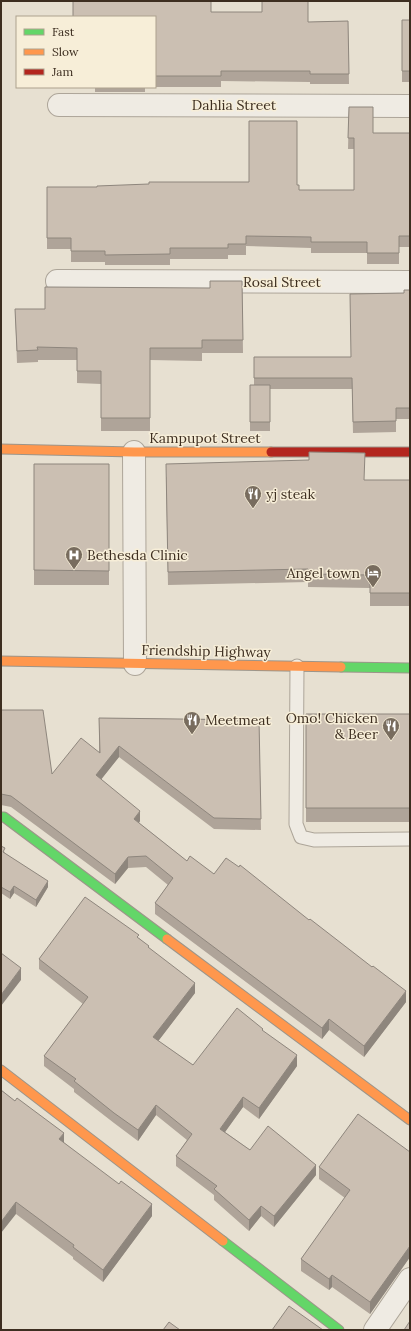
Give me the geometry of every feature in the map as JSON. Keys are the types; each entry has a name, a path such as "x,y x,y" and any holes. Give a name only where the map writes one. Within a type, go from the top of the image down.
{"street":[{"name":"Dahlia Street","path":"59,105 410,106"},
{"name":"Rosal Street","path":"57,282 410,282"},
{"name":"Kampupot Street","path":"1,449 134,452 410,452"},
{"path":"134,452 135,664"},
{"name":"Friendship Highway","path":"1,661 410,668"},
{"path":"1,817 4,817 17,826 410,1120"},
{"path":"1,1070 339,1330"},
{"path":"375,1330 410,1279"}],"lane":[{"path":"297,666 296,824 301,837 314,840 410,839"}],"building":[{"path":"73,1 211,1 211,12 262,12 262,1 308,1 308,22 348,21 349,74 310,74 310,71 221,71 221,76 156,76 156,16 73,16"},
{"path":"402,20 410,20 410,71 402,71"},
{"path":"349,107 373,107 373,133 410,133 410,236 399,236 399,253 367,253 367,242 311,242 311,237 246,236 246,244 228,244 228,248 170,248 170,254 105,255 105,251 71,251 71,238 47,238 47,187 97,187 149,184 149,182 249,182 249,121 297,121 297,185 299,185 299,190 354,190 354,138 348,138"},
{"path":"210,281 242,281 243,340 202,340 202,348 150,348 150,418 101,418 101,371 77,371 77,348 37,347 38,350 17,351 15,309 45,309 45,287 210,288"},
{"path":"404,290 410,290 410,408 396,408 396,421 353,422 352,378 254,378 254,357 351,357 350,294 404,293"},
{"path":"250,385 270,385 270,422 250,422"},
{"path":"309,452 365,453 364,480 410,480 410,593 370,593 370,575 308,574 308,569 168,572 166,464 309,460"},
{"path":"34,464 109,464 109,571 34,570"},
{"path":"1,710 43,710 52,774 81,738 100,753 99,718 259,720 261,819 214,818 119,746 96,775 140,811 134,819 187,861 190,856 214,874 226,858 239,867 240,865 309,920 310,919 406,991 364,1046 329,1019 322,1028 155,903 173,878 146,856 128,857 115,874 11,796 1,794"},
{"path":"306,714 410,714 410,808 306,808"},
{"path":"1,846 5,848 3,852 48,881 36,900 14,886 10,892 1,887"},
{"path":"85,897 139,935 137,937 149,946 148,947 195,983 153,1037 193,1065 237,1008 263,1029 262,1030 297,1055 259,1108 243,1097 220,1129 250,1150 268,1126 316,1165 274,1216 261,1206 249,1220 214,1189 217,1186 176,1156 192,1134 156,1105 138,1130 74,1081 76,1079 44,1056 88,997 39,959"},
{"path":"1,953 21,968 1,995"},
{"path":"1,1090 15,1101 17,1098 64,1133 59,1139 119,1184 121,1181 152,1204 103,1270 73,1247 74,1245 16,1202 1,1222"},
{"path":"358,1114 410,1152 410,1246 370,1302 332,1275 329,1279 301,1259 350,1190 319,1167"},
{"path":"289,1306 323,1330 272,1330"},
{"path":"410,1321 410,1330 404,1330"},
{"path":"169,1322 180,1330 163,1330"}],"traffic: fast":[{"path":"341,667 410,668"},
{"path":"1,817 4,817 167,939"},
{"path":"223,1241 339,1330"}],"traffic: slow":[{"path":"1,449 134,452 271,452"},
{"path":"1,661 341,667"},
{"path":"167,939 410,1120"},
{"path":"1,1070 223,1241"}],"traffic: jam":[{"path":"271,452 410,452"}],"place":[{"name":"yj steak","path":"253,509"},
{"name":"Bethesda Clinic","path":"74,570"},
{"name":"Angel town","path":"373,588"},
{"name":"Meetmeat","path":"192,735"},
{"name":"Omo! Chicken & Beer","path":"391,741"}]}
